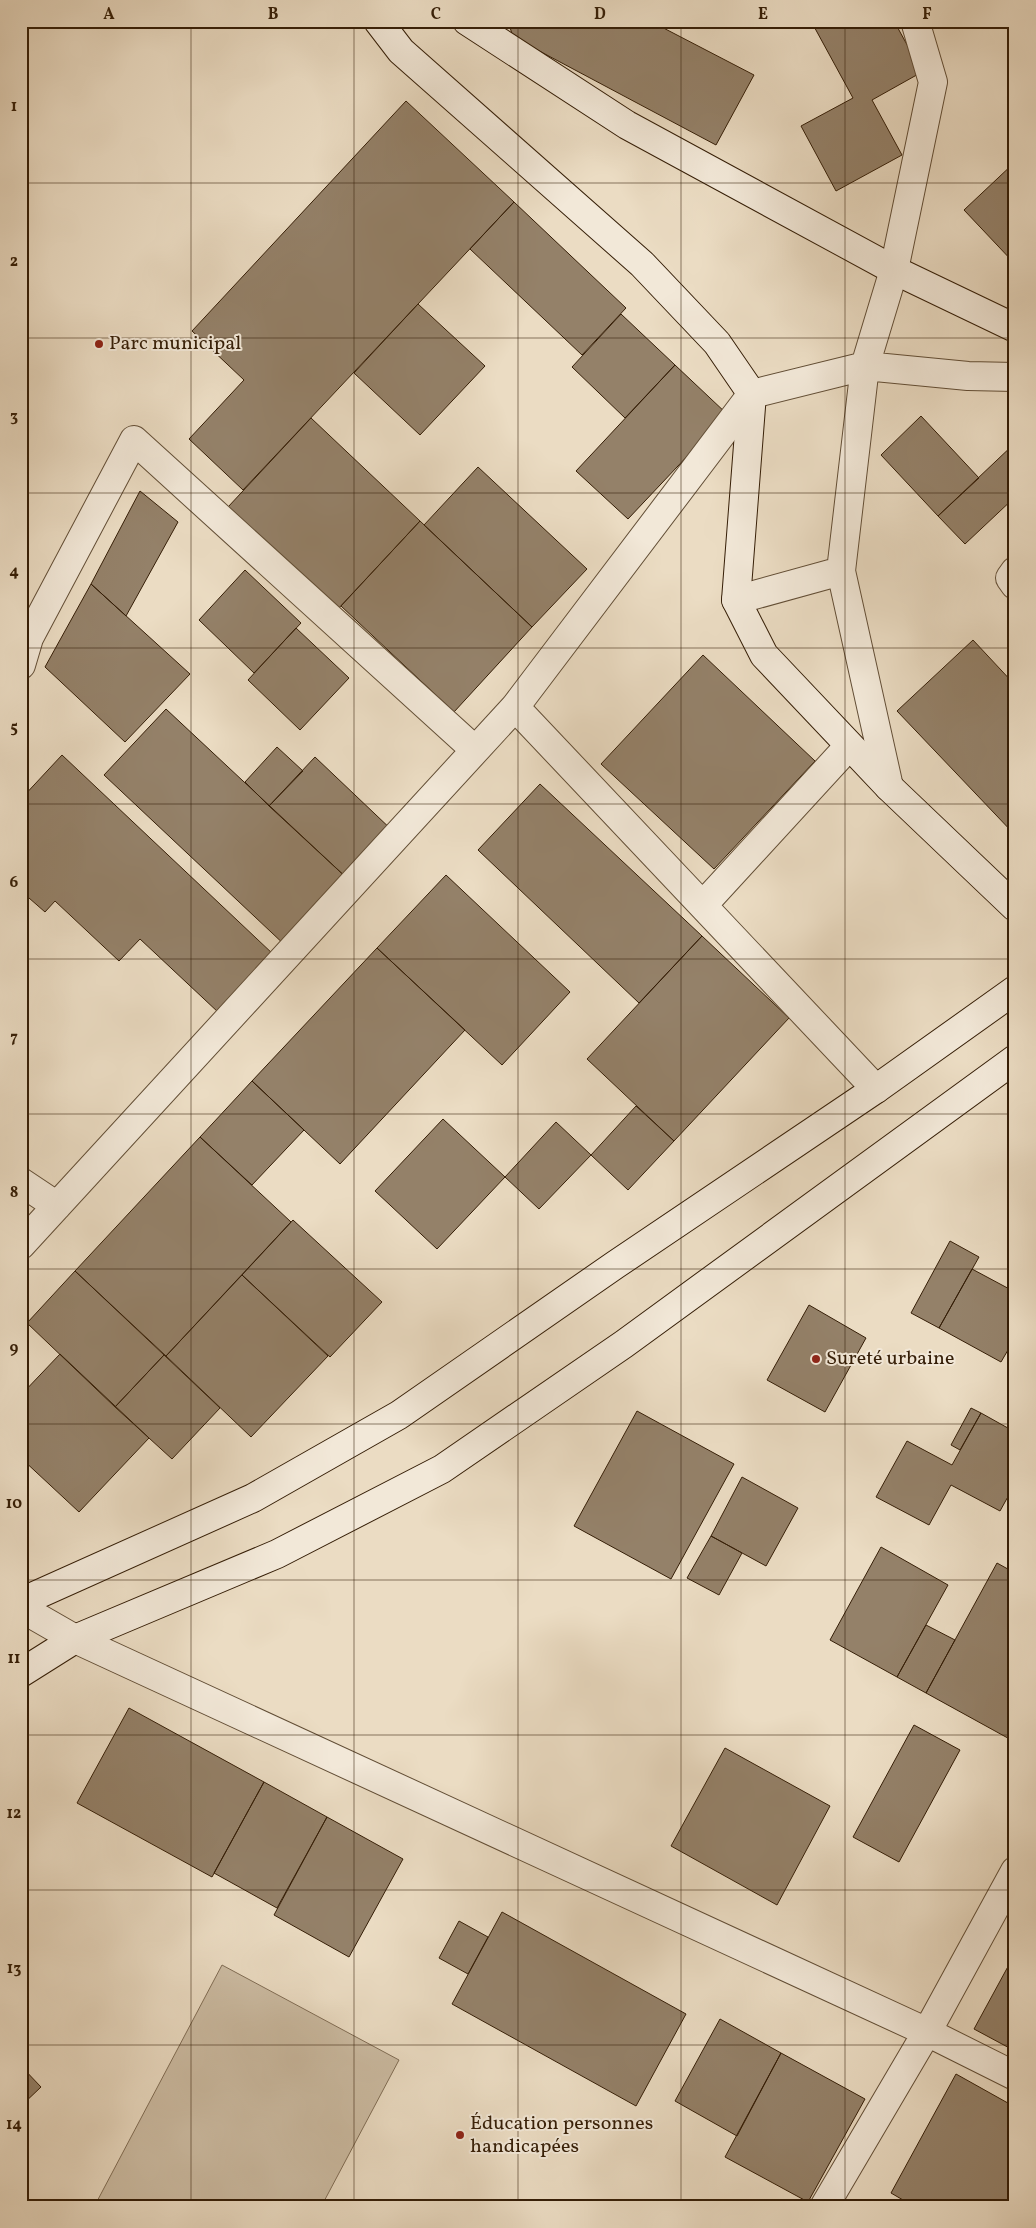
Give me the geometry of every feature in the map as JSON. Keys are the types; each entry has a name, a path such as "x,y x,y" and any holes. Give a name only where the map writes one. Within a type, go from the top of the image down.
{"street":[{"path":"378,21 400,51 642,264 717,343 752,394 736,600 764,655 889,787 1015,907"},
{"path":"467,21 627,124 894,270 1015,328"},
{"path":"889,787 841,571 866,366 894,270 933,82 924,23"},
{"path":"21,1245 515,706 752,394 866,366 968,376 1015,377"},
{"path":"21,665 29,638 134,440 475,750"},
{"path":"736,600 841,571"},
{"path":"1015,571 1010,578 1015,585"},
{"path":"515,706 876,1089"},
{"path":"703,905 850,746"},
{"path":"21,1602 253,1498 399,1415 615,1265 876,1089 1015,990"},
{"path":"21,1673 75,1639 277,1554 442,1468 624,1344 1015,1059"},
{"path":"21,1182 57,1206"},
{"path":"21,1608 75,1639 927,2032 1015,2076"},
{"path":"824,2207 927,2032 1015,1871"}],"shaded area":[{"path":"222,1965 399,2060 321,2207 94,2207"}],"building":[{"path":"508,21 650,21 754,75 716,145 513,37"},
{"path":"811,21 894,21 922,72 872,100 902,155 836,191 801,126 853,98"},
{"path":"406,101 514,202 243,490 189,439 244,380 192,331"},
{"path":"1015,162 1015,264 964,210"},
{"path":"514,202 626,308 582,355 470,249"},
{"path":"418,304 485,366 420,435 354,373"},
{"path":"621,314 675,365 625,418 572,367"},
{"path":"675,365 727,414 628,519 576,471"},
{"path":"921,416 979,478 938,516 881,455"},
{"path":"311,418 420,521 337,610 228,507"},
{"path":"1015,443 1015,497 965,544 938,516"},
{"path":"478,467 587,569 532,627 424,525"},
{"path":"140,491 178,522 126,616 91,584"},
{"path":"420,521 532,627 454,712 341,606"},
{"path":"245,570 301,623 254,673 199,620"},
{"path":"91,584 190,674 125,742 45,667"},
{"path":"296,628 349,678 300,730 248,680"},
{"path":"973,640 1015,685 1015,835 897,711"},
{"path":"703,655 815,761 714,869 601,764"},
{"path":"166,709 350,881 288,948 104,775"},
{"path":"277,747 303,771 269,806 245,782"},
{"path":"62,755 274,955 219,1013 140,939 119,961 55,901 45,912 21,891 21,799"},
{"path":"315,757 395,833 350,881 269,806"},
{"path":"540,784 702,936 639,1003 478,850"},
{"path":"446,875 570,992 502,1065 377,948"},
{"path":"702,936 789,1018 674,1141 587,1059"},
{"path":"377,948 465,1030 340,1164 252,1081"},
{"path":"252,1081 304,1130 252,1185 200,1137"},
{"path":"636,1106 674,1141 628,1190 591,1155"},
{"path":"443,1119 505,1177 437,1249 375,1191"},
{"path":"556,1122 591,1155 539,1209 505,1177"},
{"path":"200,1137 291,1222 166,1356 75,1271"},
{"path":"293,1220 382,1302 330,1357 242,1275"},
{"path":"950,1241 979,1257 939,1328 911,1313"},
{"path":"972,1269 1015,1292 1015,1338 1001,1362 939,1328"},
{"path":"75,1271 164,1355 115,1407 27,1323"},
{"path":"242,1275 328,1356 251,1437 166,1356"},
{"name":"Sureté urbaine","path":"809,1305 866,1338 825,1412 767,1380"},
{"path":"60,1354 149,1438 79,1512 21,1458 21,1395"},
{"path":"164,1355 220,1408 172,1459 115,1407"},
{"path":"971,1408 981,1413 960,1450 951,1445"},
{"path":"637,1411 734,1464 671,1579 574,1526"},
{"path":"981,1413 1015,1432 1015,1484 1000,1511 951,1485 929,1525 876,1497 907,1441 952,1465"},
{"path":"742,1477 798,1508 766,1566 711,1536"},
{"path":"711,1536 742,1553 719,1595 687,1578"},
{"path":"881,1547 948,1585 897,1677 830,1640"},
{"path":"997,1563 1015,1573 1015,1742 926,1693"},
{"path":"926,1625 955,1640 926,1693 897,1677"},
{"path":"129,1708 264,1782 212,1877 77,1803"},
{"path":"914,1725 960,1750 899,1862 853,1837"},
{"path":"725,1748 830,1806 777,1905 671,1846"},
{"path":"264,1782 327,1817 277,1908 214,1873"},
{"path":"327,1817 403,1859 349,1957 274,1915"},
{"path":"502,1912 686,2014 636,2106 452,2004"},
{"path":"459,1921 488,1937 468,1974 439,1958"},
{"path":"1011,1961 1015,1963 1015,2051 974,2029"},
{"path":"720,2019 781,2053 737,2136 675,2101"},
{"path":"781,2053 865,2099 808,2202 725,2157"},
{"path":"21,2066 41,2087 21,2106"},
{"path":"956,2074 1015,2107 1015,2207 915,2207 891,2193"}],"place":[{"name":"Parc municipal","path":"99,344"},
{"name":"Sureté urbaine","path":"816,1359"},
{"name":"Éducation personnes handicapées","path":"460,2135"}]}
